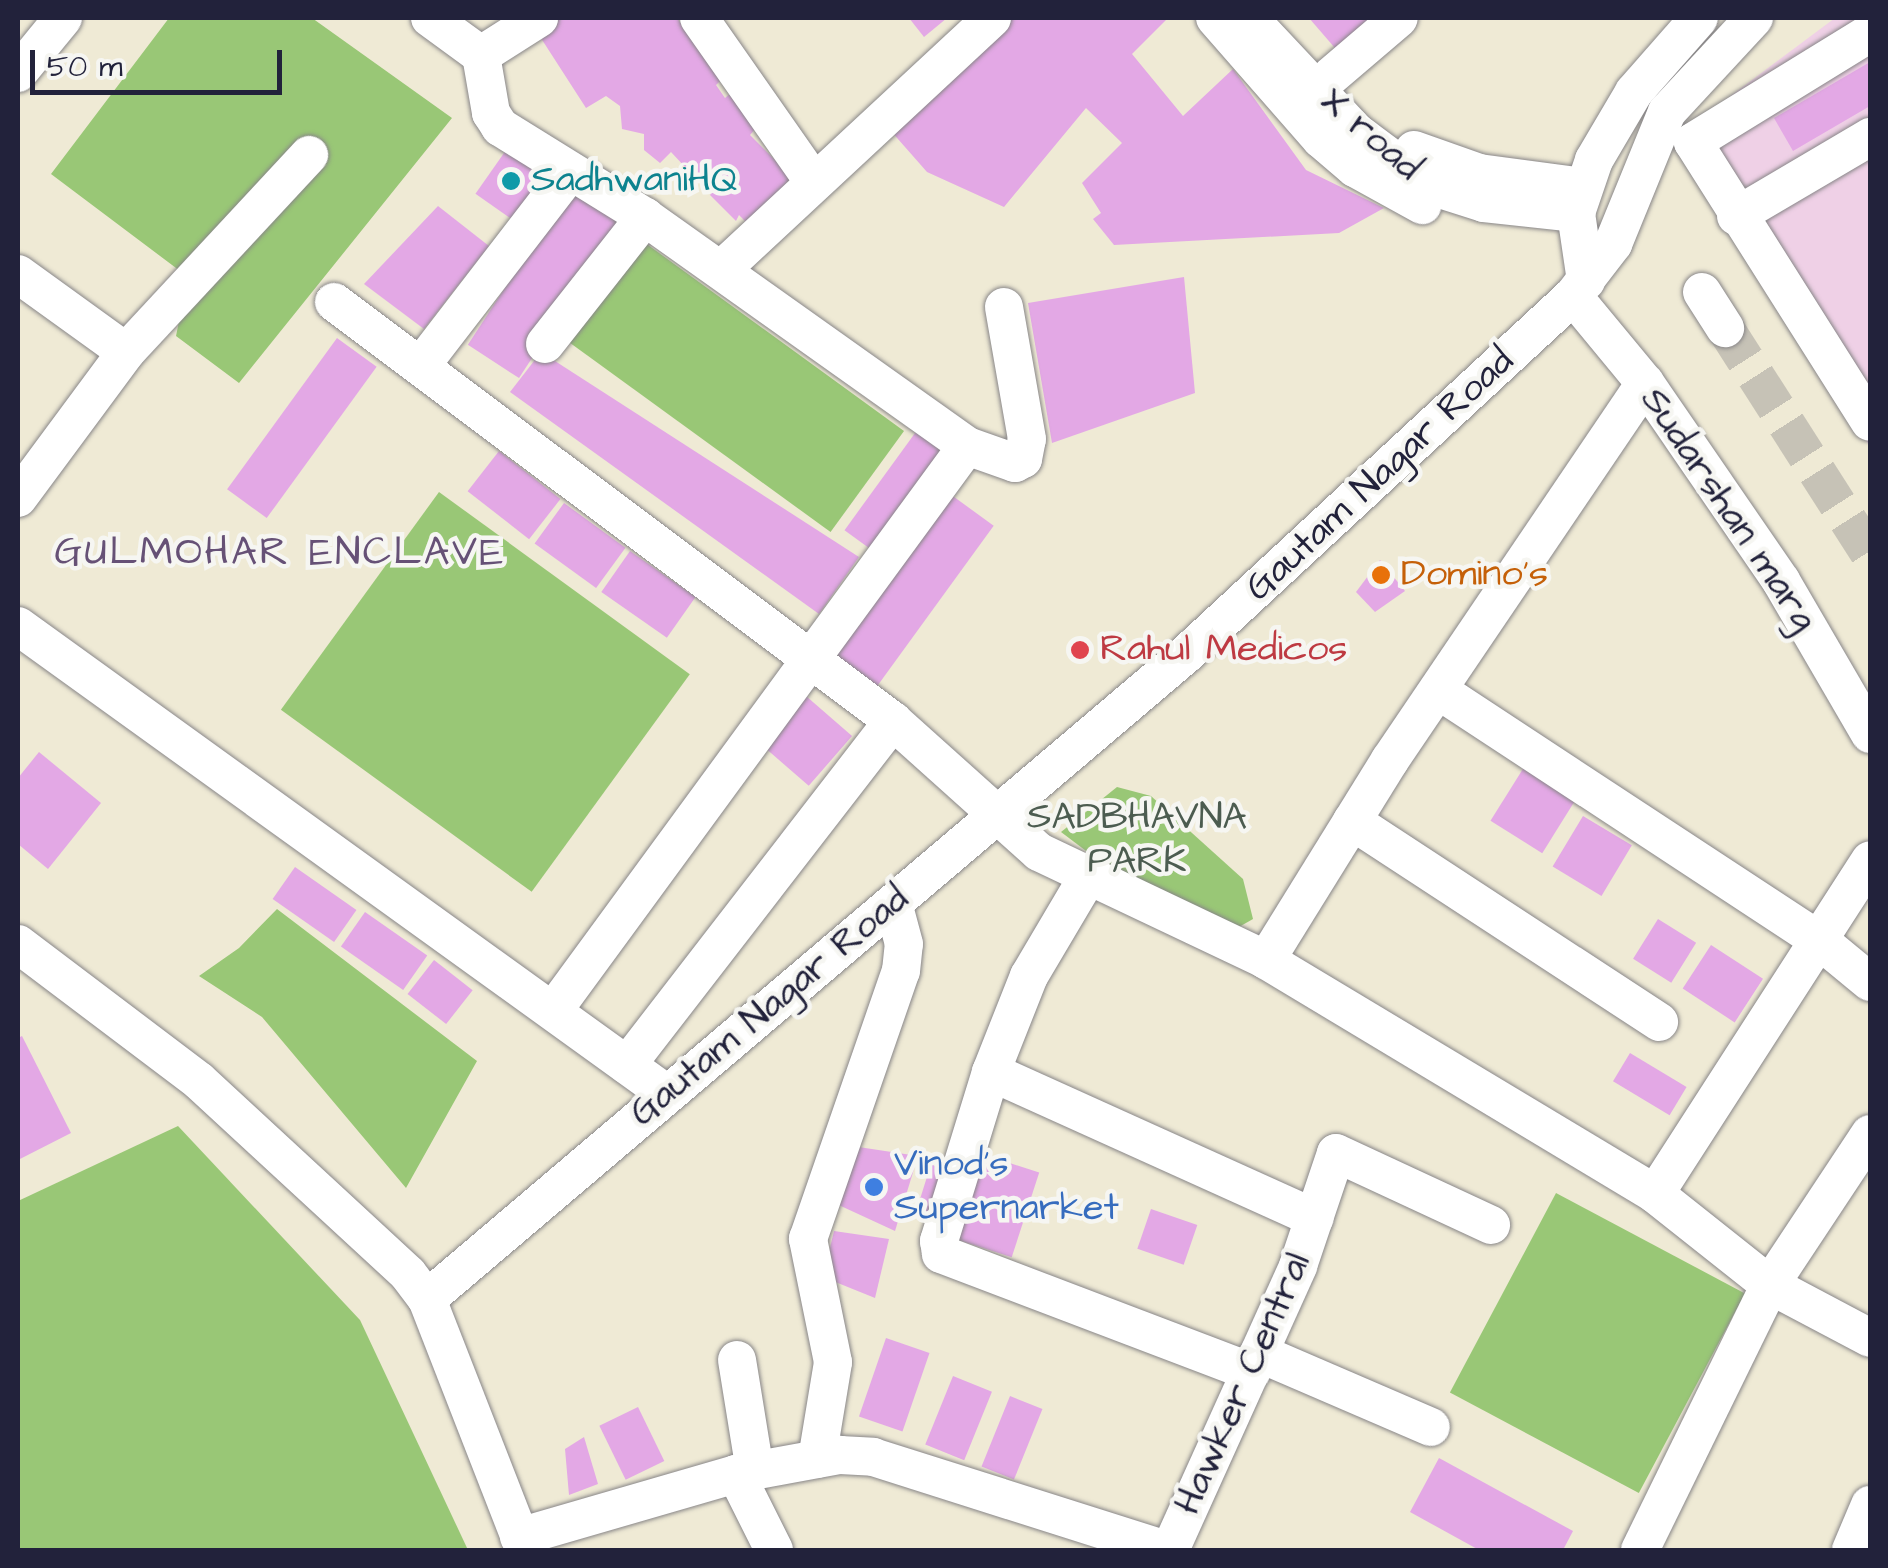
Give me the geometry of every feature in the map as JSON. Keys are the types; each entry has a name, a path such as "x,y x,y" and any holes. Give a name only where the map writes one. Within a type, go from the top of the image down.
{"street":[{"path":"18,73 63,18"},
{"path":"430,18 481,55 491,113 500,127 645,217 968,446 1005,462 1023,459 1027,451 1004,307"},
{"path":"481,55 539,18"},
{"path":"699,18 814,182"},
{"path":"721,270 992,18"},
{"path":"1215,18 1292,110 1355,168 1418,204 1469,218 1530,209"},
{"name":"X road","path":"1249,18 1356,132 1427,185 1530,209 1580,200"},
{"path":"1282,18 1330,76 1409,147 1442,164 1532,184 1580,200"},
{"path":"1330,76 1399,18"},
{"path":"1580,289 1580,200 1634,92 1699,18"},
{"name":"Gautam Nagar Road","path":"427,1300 1183,657 1580,289 1613,244 1667,112 1754,18"},
{"path":"1870,33 1693,142 1736,216 1870,422"},
{"path":"1736,216 1870,137"},
{"path":"18,498 126,352 309,155"},
{"path":"423,363 571,172"},
{"path":"545,344 645,217"},
{"path":"18,274 126,352"},
{"name":"Sudarshan marg","path":"1580,289 1780,580 1870,734"},
{"path":"1702,292 1725,328"},
{"path":"334,302 423,363 893,721 1039,852 1266,960 1655,1194 1770,1285 1870,1338"},
{"path":"1266,960 1352,821 1644,384"},
{"path":"553,1011 968,446"},
{"path":"18,626 667,1094"},
{"path":"1438,690 1819,940 1870,982"},
{"path":"626,1064 893,721"},
{"path":"1352,821 1660,1022"},
{"path":"1655,1194 1870,860"},
{"path":"1087,878 1030,976 992,1072 939,1240 941,1254 1431,1427"},
{"path":"817,1460 833,1362 808,1238 901,971 904,944 893,903"},
{"path":"18,944 199,1081 379,1244 427,1300 522,1544 746,1472 817,1460 872,1458 1168,1550"},
{"path":"992,1072 1315,1218"},
{"path":"1640,1550 1770,1285 1870,1134"},
{"name":"Hawker Central","path":"1168,1550 1255,1363 1315,1218 1336,1152 1491,1225"},
{"path":"737,1360 746,1472 774,1550"},
{"path":"1851,1550 1870,1505"}],"shaded area":[{"path":"1835,18 1870,18 1870,447 1677,136"}],"green space":[{"path":"169,18 312,18 452,118 239,383 176,336 188,277 51,174"},
{"path":"633,234 904,431 831,532 560,335"},
{"path":"439,492 690,674 532,892 281,710"},
{"name":"SADBHAVNA PARK","path":"1117,787 1151,796 1243,879 1253,919 1209,944 1061,832"},
{"path":"277,909 477,1061 406,1188 262,1017 199,976 239,948"},
{"path":"178,1126 360,1320 468,1550 18,1550 18,1201"},
{"path":"1556,1193 1745,1293 1639,1493 1450,1393"}],"building":[{"path":"560,18 677,18 722,79 716,85 725,98 732,92 756,128 750,135 792,177 748,224 739,215 736,221 710,195 714,189 705,179 700,183 671,152 660,163 644,150 644,134 622,129 620,106 606,96 586,108 537,32"},
{"path":"909,18 947,18 924,37"},
{"path":"1006,18 1168,18 1132,54 1183,116 1233,69 1306,170 1384,208 1339,233 1114,245 1093,219 1101,213 1082,183 1122,143 1086,108 1004,207 927,172 883,122"},
{"path":"1309,18 1382,18 1341,55"},
{"path":"1870,62 1870,106 1793,151 1774,118"},
{"name":"SadhwaniHQ","path":"511,143 550,170 514,221 475,194"},
{"path":"573,183 624,216 519,378 468,345"},
{"path":"438,206 489,246 424,329 364,284"},
{"path":"1184,277 1195,393 1052,443 1028,303"},
{"path":"337,338 377,367 267,518 227,489"},
{"path":"541,352 859,557 819,614 510,392"},
{"path":"918,429 948,451 874,552 845,530"},
{"path":"499,451 560,499 529,539 468,491"},
{"path":"950,494 994,526 877,687 833,655"},
{"path":"564,503 625,548 596,588 535,543"},
{"path":"630,551 696,597 667,638 601,592"},
{"name":"Domino's","path":"1380,560 1405,591 1375,612 1356,592"},
{"path":"806,696 852,736 809,786 763,746"},
{"path":"39,752 101,803 48,869 18,844 18,778"},
{"path":"1526,764 1578,796 1542,853 1490,821"},
{"path":"1583,816 1632,845 1601,896 1553,867"},
{"path":"295,867 356,910 334,942 273,899"},
{"path":"365,912 427,956 403,990 341,946"},
{"path":"1658,919 1696,943 1671,983 1633,959"},
{"path":"1711,945 1763,979 1735,1022 1683,989"},
{"path":"434,960 473,990 446,1024 408,994"},
{"path":"22,1036 71,1133 18,1160 18,1038"},
{"path":"1630,1053 1687,1087 1670,1115 1613,1081"},
{"path":"852,1146 918,1156 895,1231 830,1201"},
{"path":"985,1155 1039,1173 1012,1257 957,1240"},
{"path":"931,1164 949,1174 934,1216 916,1212"},
{"path":"1151,1209 1197,1225 1184,1265 1137,1249"},
{"path":"834,1231 889,1239 875,1298 823,1277"},
{"path":"886,1338 929,1353 902,1431 859,1416"},
{"path":"953,1376 992,1392 964,1460 925,1445"},
{"path":"1010,1396 1042,1409 1014,1480 982,1466"},
{"path":"638,1407 664,1461 626,1480 599,1426"},
{"path":"584,1437 598,1484 569,1495 565,1449"},
{"path":"1439,1458 1573,1531 1563,1550 1479,1550 1410,1512"}],"tunnel":[{"path":"1725,328 1870,555"}],"place":[{"name":"SadhwaniHQ","path":"511,181"},
{"name":"Domino's","path":"1381,575"},
{"name":"Rahul Medicos","path":"1080,650"},
{"name":"Vinod's Supernarket","path":"874,1187"}],"district":[{"name":"GULMOHAR ENCLAVE","path":"280,553"}]}
